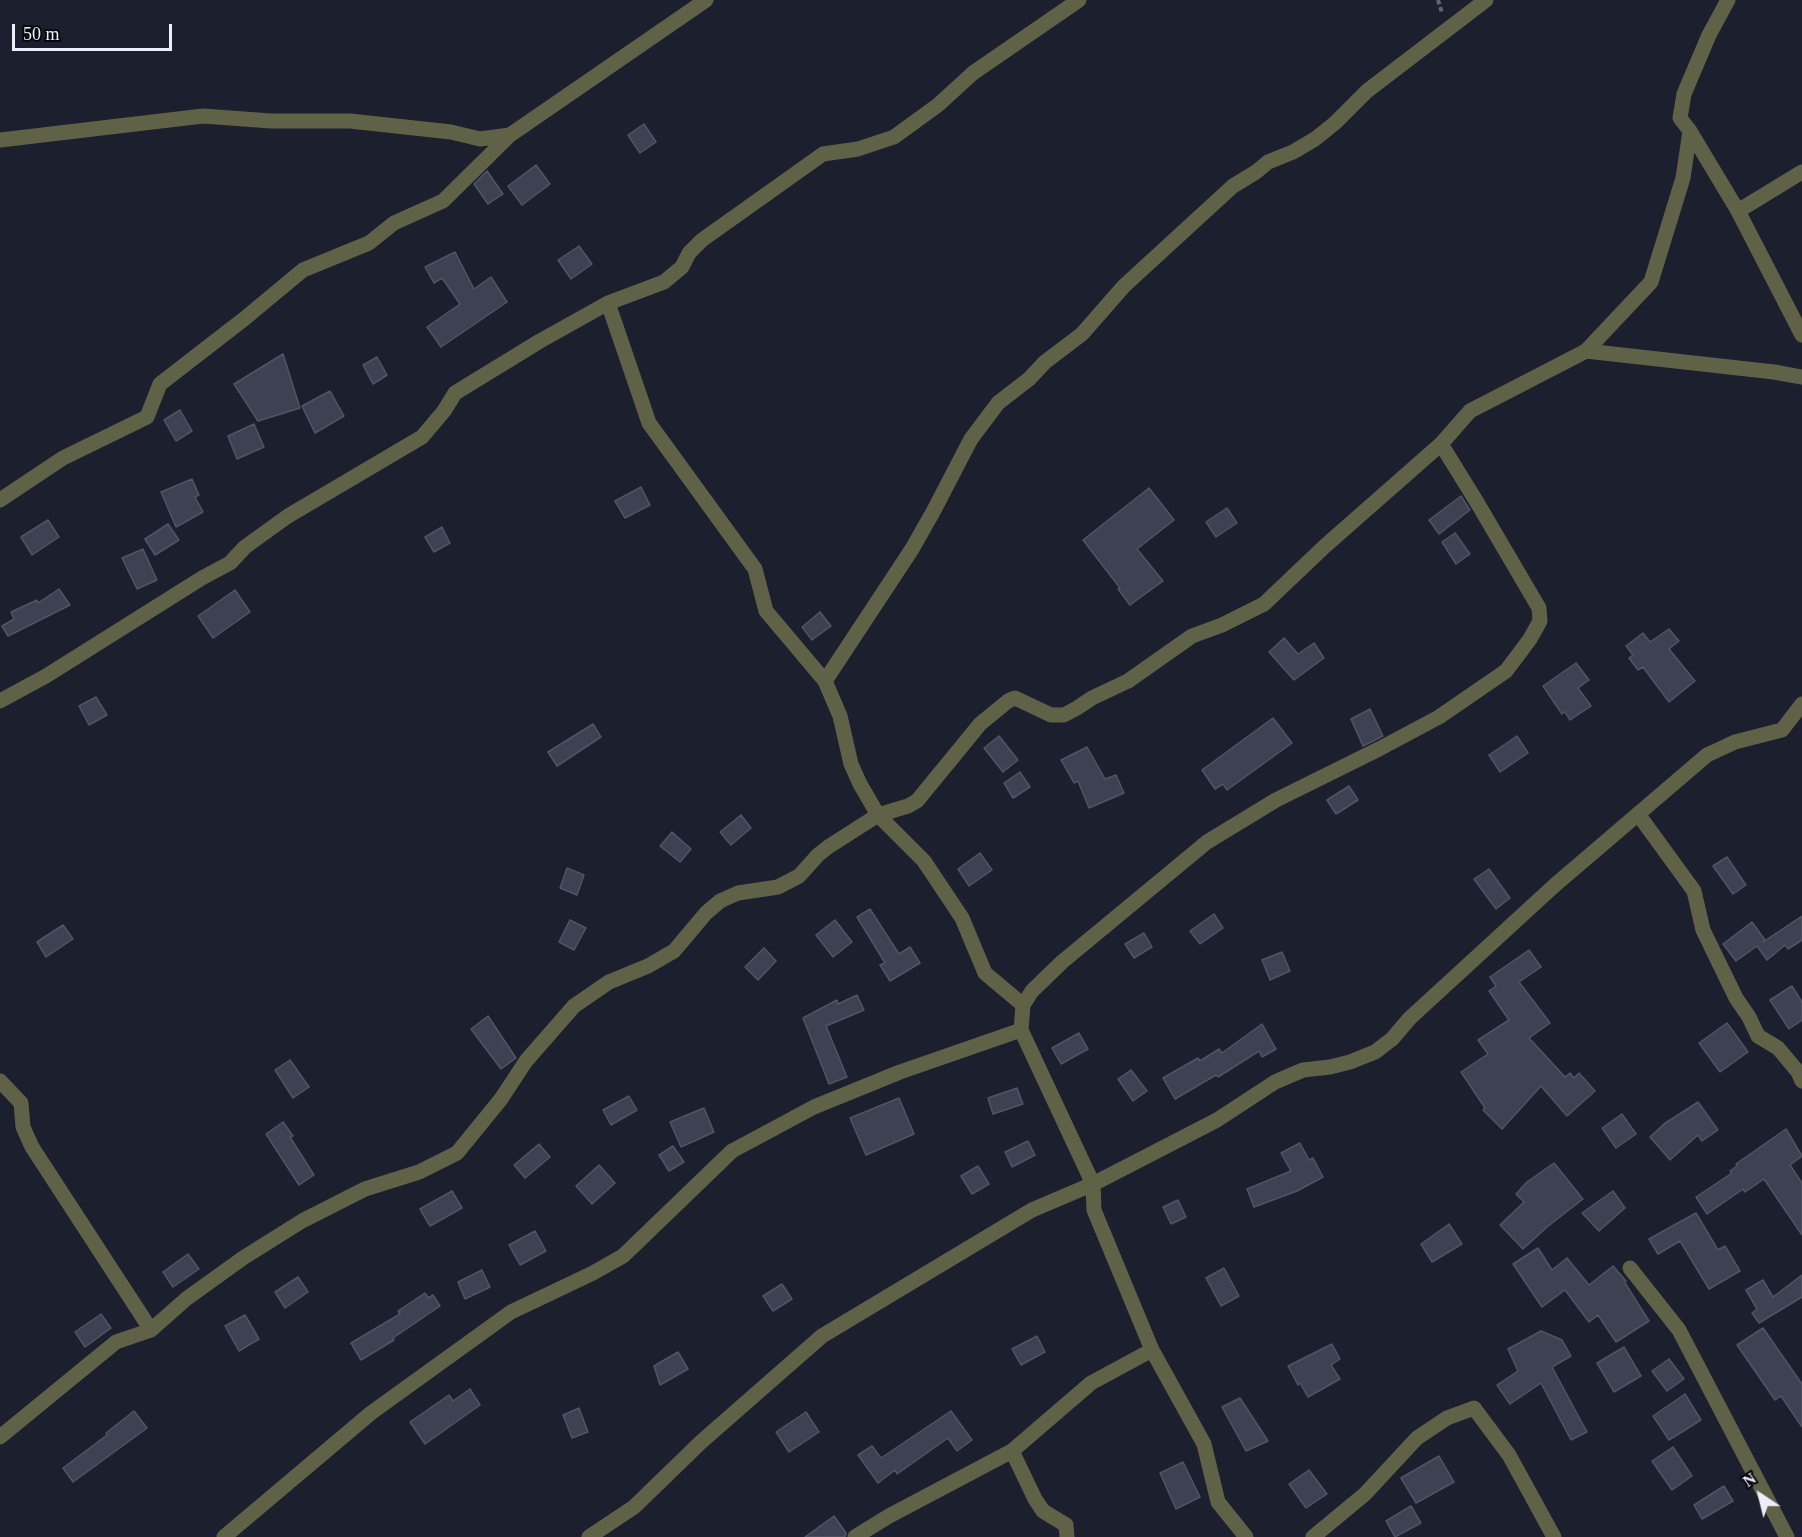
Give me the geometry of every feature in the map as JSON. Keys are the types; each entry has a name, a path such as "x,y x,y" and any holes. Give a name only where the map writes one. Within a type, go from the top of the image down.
{"street":[{"path":"0,500 63,458 147,417 160,384 303,270 369,243 394,223 443,201 510,135 706,0"},
{"path":"0,701 46,676 192,584 230,563 245,547 288,516 422,437 444,411 455,393 608,303 664,282 682,267 689,253 702,240 823,154 858,149 894,137 939,105 973,73 1079,0"},
{"path":"825,681 912,549 970,439 998,403 1029,379 1045,362 1082,334 1124,286 1233,186 1268,162 1293,152 1315,139 1335,123 1367,91 1486,0"},
{"path":"1728,0 1684,94 1680,118 1738,211 1802,335"},
{"path":"0,140 203,116 271,122 350,121 451,132 480,139 510,135"},
{"path":"0,1437 116,1342 151,1330 196,1292 243,1258 302,1221 365,1189 419,1172 457,1153 501,1099 526,1061 574,1006 609,982 648,966 674,951 706,913 720,901 738,893 778,887 799,876 828,847 878,814 908,806 917,801 980,724 1012,699 1018,699 1051,715 1064,715 1092,698 1128,681 1192,636 1222,625 1264,604 1325,546 1441,444 1470,411 1586,351 1651,282 1683,178 1690,131"},
{"path":"1738,211 1802,172"},
{"path":"608,303 649,423 755,569 766,610 825,681 840,716 851,764 860,784 878,814 924,861 962,918 985,973 1023,1005"},
{"path":"1586,351 1802,377"},
{"path":"1246,1537 1218,1502 1204,1444 1152,1350 1094,1210 1093,1184 1021,1030 1023,1005 1032,991 1062,962 1207,842 1276,800 1439,717 1506,671 1530,639 1540,621 1539,609 1441,444"},
{"path":"589,1537 634,1507 701,1442 822,1336 1032,1210 1093,1184 1217,1120 1275,1082 1303,1070 1350,1062 1374,1052 1392,1039 1410,1018 1555,885 1707,755 1736,742 1782,730 1802,704"},
{"path":"1638,814 1694,891 1703,930 1736,998 1758,1036 1778,1048 1798,1072 1802,1081"},
{"path":"224,1537 371,1413 511,1312 623,1256 732,1151 814,1107 900,1072 1021,1030"},
{"path":"0,1081 21,1103 23,1127 32,1147 151,1330"},
{"path":"1630,1268 1679,1330 1787,1537"},
{"path":"855,1537 889,1516 1012,1451 1090,1383 1152,1350"},
{"path":"1313,1537 1365,1494 1418,1437 1447,1418 1474,1408 1509,1455 1554,1537"},
{"path":"1012,1451 1035,1499 1043,1510 1066,1525 1067,1537"}],"building":[{"path":"644,124 656,142 640,153 628,135"},
{"path":"536,165 550,184 522,205 508,186"},
{"path":"487,171 503,194 488,204 474,184"},
{"path":"579,246 592,264 571,279 558,260"},
{"path":"455,252 474,289 491,277 507,302 441,347 427,327 460,304 442,278 434,283 425,267"},
{"path":"283,354 300,408 258,421 234,384"},
{"path":"377,357 387,375 373,384 363,365"},
{"path":"330,391 344,416 315,433 302,406"},
{"path":"180,410 192,431 176,441 164,420"},
{"path":"254,424 264,447 237,459 228,436"},
{"path":"192,479 199,495 195,497 203,512 176,527 161,492"},
{"path":"641,487 650,505 625,518 615,501"},
{"path":"1149,488 1174,520 1137,549 1163,581 1130,605 1118,589 1120,588 1083,540"},
{"path":"1461,496 1470,510 1439,534 1429,520"},
{"path":"1227,508 1237,523 1216,537 1206,522"},
{"path":"48,520 59,537 32,555 21,537"},
{"path":"168,524 179,540 155,555 145,539"},
{"path":"442,527 450,543 434,552 425,537"},
{"path":"1455,533 1470,554 1456,564 1442,542"},
{"path":"143,549 157,580 137,589 122,558"},
{"path":"59,589 70,605 8,636 2,626 14,619 11,612 37,600 38,603"},
{"path":"235,590 250,612 213,638 198,616"},
{"path":"820,612 831,626 812,640 802,627"},
{"path":"1669,629 1679,641 1669,649 1695,681 1669,702 1643,667 1638,670 1629,658 1633,655 1626,646 1643,633 1650,642"},
{"path":"1284,638 1298,654 1314,643 1324,658 1294,680 1269,652"},
{"path":"1576,663 1589,680 1578,688 1591,706 1570,720 1565,712 1562,714 1543,686"},
{"path":"96,697 107,715 89,725 79,706"},
{"path":"1370,709 1383,736 1363,746 1351,719"},
{"path":"1273,718 1292,743 1227,790 1223,784 1215,789 1202,770"},
{"path":"593,724 601,737 557,766 548,752"},
{"path":"999,736 1018,760 1003,772 984,748"},
{"path":"1517,736 1528,753 1500,772 1489,755"},
{"path":"1087,747 1105,779 1116,775 1124,793 1089,808 1078,781 1074,783 1061,760"},
{"path":"1020,772 1030,787 1013,798 1004,783"},
{"path":"1349,786 1358,800 1336,814 1327,800"},
{"path":"741,815 751,828 731,845 720,832"},
{"path":"672,832 691,849 680,862 660,846"},
{"path":"980,853 992,870 969,886 958,869"},
{"path":"1727,857 1746,885 1733,894 1713,866"},
{"path":"567,868 584,875 577,895 560,888"},
{"path":"1489,869 1510,898 1496,909 1474,879"},
{"path":"870,909 899,954 910,947 920,963 890,981 880,965 885,963 857,917"},
{"path":"1214,914 1223,928 1200,944 1190,931"},
{"path":"1802,916 1802,940 1788,949 1785,945 1767,960 1757,946 1736,961 1723,944 1752,922 1765,940 1763,942"},
{"path":"570,920 586,928 574,950 559,942"},
{"path":"835,920 852,942 833,957 816,935"},
{"path":"63,925 73,939 46,957 37,942"},
{"path":"1144,933 1152,947 1134,958 1125,944"},
{"path":"764,948 776,961 758,980 745,967"},
{"path":"1529,950 1541,967 1519,982 1550,1023 1529,1038 1565,1077 1570,1073 1574,1078 1579,1073 1595,1091 1567,1116 1541,1086 1502,1129 1483,1110 1485,1108 1461,1072 1488,1054 1478,1040 1509,1020 1489,991 1496,986 1490,977"},
{"path":"1282,952 1290,971 1270,980 1262,960"},
{"path":"1792,986 1802,1002 1802,1020 1789,1029 1770,1000"},
{"path":"857,995 864,1010 826,1026 847,1077 829,1084 803,1018 837,1000 838,1004"},
{"path":"488,1016 516,1058 501,1069 471,1029"},
{"path":"1727,1023 1748,1052 1720,1072 1699,1043"},
{"path":"1262,1024 1276,1049 1262,1057 1259,1051 1218,1077 1216,1075 1175,1099 1163,1078 1198,1058 1200,1061 1219,1049 1222,1053"},
{"path":"1079,1033 1088,1049 1061,1064 1052,1048"},
{"path":"290,1060 309,1087 293,1098 275,1070"},
{"path":"1131,1070 1147,1091 1133,1101 1118,1079"},
{"path":"1017,1088 1023,1104 993,1114 988,1098"},
{"path":"629,1096 637,1110 611,1125 603,1110"},
{"path":"899,1098 914,1134 866,1155 850,1118"},
{"path":"1698,1102 1718,1130 1702,1141 1698,1135 1670,1160 1650,1137 1664,1124"},
{"path":"704,1108 714,1132 681,1147 670,1122"},
{"path":"1622,1114 1636,1134 1616,1148 1602,1128"},
{"path":"283,1122 314,1175 299,1185 266,1134"},
{"path":"1786,1129 1802,1156 1790,1165 1802,1183 1802,1235 1764,1179 1745,1192 1743,1189 1707,1214 1696,1197 1732,1173 1730,1171 1737,1166 1736,1164"},
{"path":"1028,1141 1035,1155 1012,1167 1005,1152"},
{"path":"1300,1143 1309,1160 1313,1158 1323,1177 1297,1191 1254,1207 1247,1189 1291,1171 1281,1153"},
{"path":"539,1144 550,1157 525,1178 514,1165"},
{"path":"673,1146 684,1162 669,1171 659,1155"},
{"path":"1554,1163 1583,1199 1523,1249 1500,1225 1524,1202 1516,1194 1527,1182"},
{"path":"599,1165 615,1183 592,1204 576,1186"},
{"path":"978,1166 989,1184 972,1194 961,1176"},
{"path":"452,1191 462,1208 430,1226 420,1209"},
{"path":"1613,1191 1625,1208 1599,1231 1582,1213"},
{"path":"1178,1200 1186,1217 1171,1224 1163,1207"},
{"path":"1696,1213 1718,1250 1725,1246 1740,1271 1709,1289 1680,1241 1658,1254 1649,1239"},
{"path":"1449,1224 1462,1244 1432,1262 1421,1244"},
{"path":"535,1231 546,1251 520,1265 509,1245"},
{"path":"1538,1248 1552,1270 1567,1258 1589,1285 1613,1266 1626,1281 1625,1283 1649,1321 1616,1342 1598,1315 1589,1322 1565,1290 1542,1307 1513,1264"},
{"path":"188,1254 199,1269 173,1287 163,1272"},
{"path":"1224,1268 1239,1296 1221,1306 1206,1278"},
{"path":"482,1270 490,1287 465,1299 458,1282"},
{"path":"1802,1275 1802,1297 1759,1323 1752,1313 1757,1309 1746,1290 1763,1280 1773,1297"},
{"path":"298,1277 308,1292 285,1308 275,1292"},
{"path":"782,1284 792,1299 773,1311 763,1296"},
{"path":"425,1293 428,1298 433,1295 440,1306 393,1338 394,1340 361,1360 351,1343 400,1314 398,1311"},
{"path":"101,1314 111,1328 85,1347 75,1332"},
{"path":"245,1315 259,1339 239,1351 225,1326"},
{"path":"1763,1328 1802,1384 1802,1427 1781,1396 1775,1400 1737,1345"},
{"path":"1541,1331 1562,1340 1571,1356 1552,1367 1587,1432 1571,1440 1541,1383 1510,1404 1497,1385 1518,1371 1508,1349"},
{"path":"1037,1336 1045,1352 1021,1365 1012,1349"},
{"path":"1332,1344 1340,1359 1331,1365 1340,1379 1308,1397 1300,1383 1298,1385 1288,1366"},
{"path":"1624,1347 1641,1376 1614,1392 1597,1363"},
{"path":"678,1352 688,1369 660,1385 654,1366"},
{"path":"1669,1359 1684,1379 1667,1391 1652,1371"},
{"path":"470,1389 480,1405 425,1444 410,1422 449,1395 453,1401"},
{"path":"1685,1394 1701,1420 1669,1440 1653,1416"},
{"path":"1240,1398 1268,1441 1246,1451 1222,1407"},
{"path":"579,1408 588,1432 572,1438 563,1415"},
{"path":"134,1411 147,1428 73,1482 63,1468 107,1435 106,1433"},
{"path":"951,1411 972,1440 957,1451 948,1438 897,1474 895,1470 878,1483 858,1455 872,1446 881,1458"},
{"path":"806,1412 819,1432 789,1452 776,1432"},
{"path":"1673,1447 1692,1476 1672,1490 1652,1461"},
{"path":"1439,1456 1454,1482 1416,1503 1401,1478"},
{"path":"1183,1462 1200,1497 1176,1509 1160,1473"},
{"path":"1309,1470 1327,1494 1306,1508 1289,1484"},
{"path":"1724,1486 1733,1501 1702,1519 1694,1505"},
{"path":"1411,1506 1421,1523 1395,1537 1386,1521"},
{"path":"834,1516 846,1533 845,1537 805,1537"}]}
